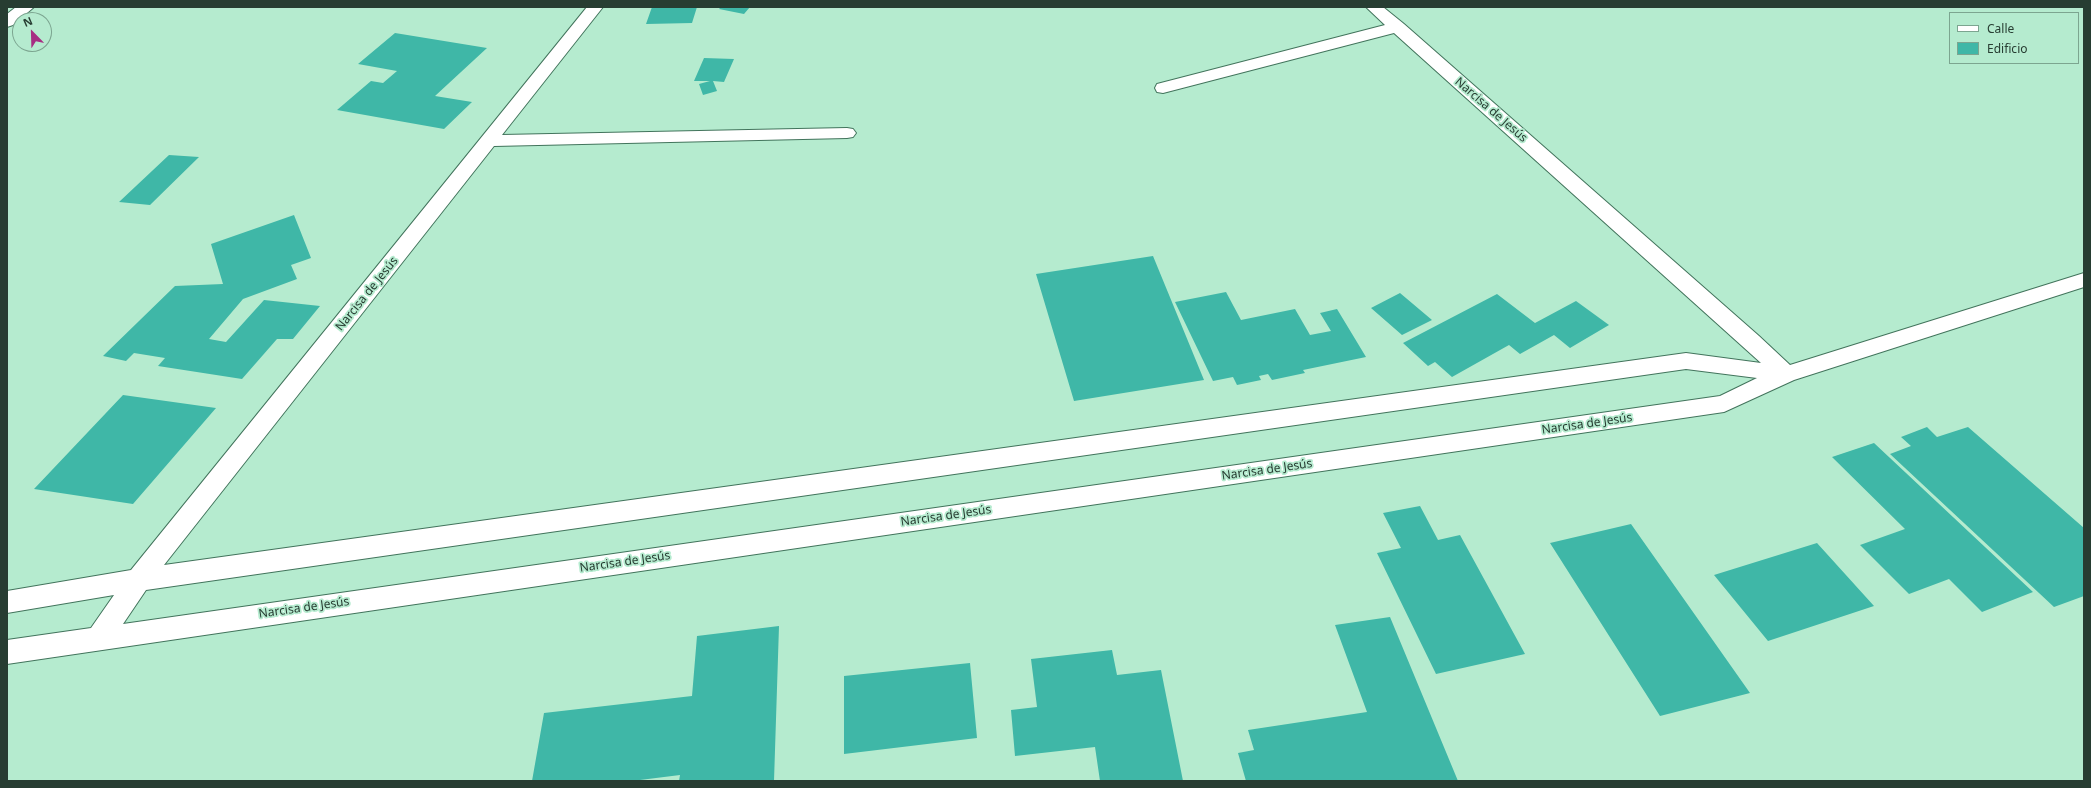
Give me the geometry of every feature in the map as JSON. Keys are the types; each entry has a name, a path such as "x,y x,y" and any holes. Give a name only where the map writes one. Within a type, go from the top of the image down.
{"street":[{"path":"7,22 26,7"},
{"name":"Narcisa de Jesús","path":"99,638 138,580 595,7"},
{"name":"Narcisa de Jesús","path":"7,652 1724,404 1786,374 1752,341 1374,7"},
{"path":"1163,88 1398,28"},
{"path":"489,141 847,133"},
{"path":"7,602 138,580 1686,361 1786,374 2084,280"}],"building":[{"path":"652,7 697,7 692,23 646,24"},
{"path":"721,7 750,7 744,14 719,9"},
{"path":"395,33 487,48 435,96 472,102 444,129 337,110 371,81 383,83 397,71 358,64"},
{"path":"704,58 734,59 724,82 713,81 717,91 703,95 699,84 710,81 694,81"},
{"path":"169,155 199,157 150,205 119,202"},
{"path":"294,215 311,258 291,265 297,279 243,299 209,339 226,342 264,300 320,306 293,339 277,339 242,379 158,366 165,358 134,353 126,361 103,356 175,286 223,284 211,244"},
{"path":"1153,256 1204,380 1074,401 1036,274"},
{"path":"1226,292 1241,320 1295,309 1310,335 1331,331 1320,313 1337,309 1366,357 1303,370 1305,373 1272,380 1268,374 1259,376 1261,380 1237,385 1233,377 1213,381 1175,302"},
{"path":"1400,293 1432,320 1402,335 1371,308"},
{"path":"1497,294 1535,323 1576,301 1609,325 1570,348 1554,335 1520,354 1509,345 1452,377 1435,362 1428,366 1403,343"},
{"path":"123,395 216,408 133,504 34,489"},
{"path":"1927,427 1937,437 1968,427 2084,528 2084,596 2054,607 1890,454 1911,446 1901,437"},
{"path":"1874,443 2033,592 1982,612 1949,579 1909,594 1860,545 1905,529 1832,457"},
{"path":"1420,506 1438,540 1460,535 1525,654 1436,674 1377,553 1401,548 1383,513"},
{"path":"1631,524 1750,693 1660,716 1550,543"},
{"path":"1817,543 1874,606 1768,641 1714,575"},
{"path":"1390,617 1458,781 1246,781 1238,753 1254,750 1248,730 1367,712 1335,625"},
{"path":"779,626 774,781 679,781 680,775 632,781 532,781 544,713 692,696 697,636"},
{"path":"1112,650 1117,675 1161,670 1183,781 1100,781 1095,747 1015,756 1011,710 1037,707 1031,659"},
{"path":"970,663 977,738 844,754 844,676"}]}
